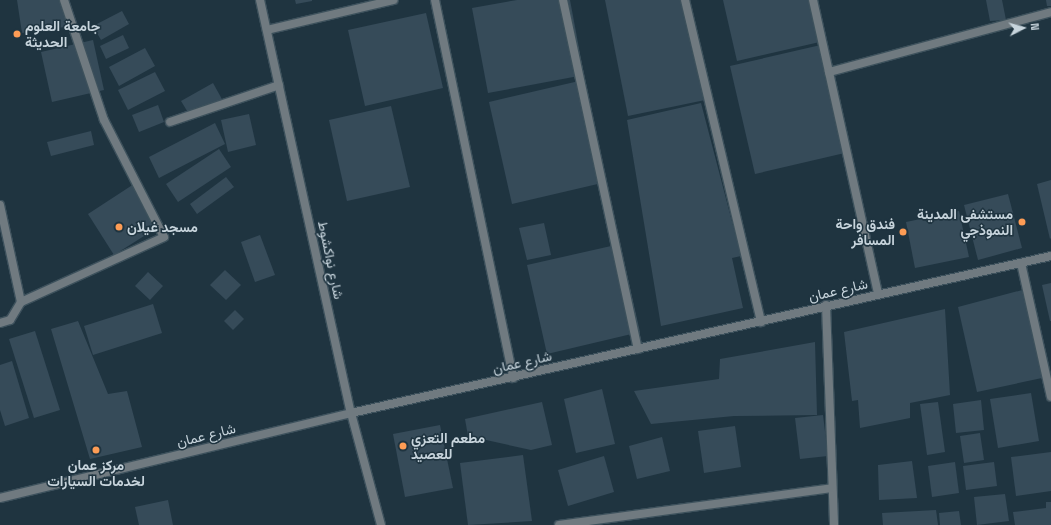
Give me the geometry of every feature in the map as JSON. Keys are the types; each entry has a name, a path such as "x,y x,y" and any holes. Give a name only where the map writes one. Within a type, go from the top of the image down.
{"street":[{"path":"0,323 10,320 21,302 164,237 104,120 64,0"},
{"name":"شارع نواكشوط","path":"260,0 351,413 381,525"},
{"path":"267,30 394,0"},
{"path":"435,0 513,378"},
{"path":"563,0 638,349"},
{"path":"685,0 761,322"},
{"path":"814,0 878,293"},
{"path":"829,72 1051,12"},
{"path":"170,122 279,85"},
{"path":"0,205 21,302"},
{"name":"شارع عمان","path":"0,498 351,413 761,322 878,293 1051,256"},
{"path":"1021,263 1051,397"},
{"path":"826,305 831,488 834,525"},
{"path":"559,525 831,488"}],"building":[{"path":"17,0 68,0 72,26 22,33"},
{"path":"295,0 312,0 312,1 296,4"},
{"path":"517,0 570,0 584,75 488,93 472,8"},
{"path":"605,0 690,0 710,99 628,116"},
{"path":"723,0 815,0 824,41 737,61"},
{"path":"986,0 1002,0 1006,20 990,21"},
{"path":"1046,0 1051,0 1051,6 1047,6"},
{"path":"122,11 129,24 101,40 93,26"},
{"path":"426,13 443,88 365,106 348,30"},
{"path":"123,35 129,48 106,59 100,46"},
{"path":"93,40 104,90 52,102 41,52"},
{"path":"825,44 849,152 755,174 730,66"},
{"path":"145,48 155,66 119,86 109,67"},
{"path":"155,72 165,91 128,110 118,90"},
{"path":"579,81 602,183 512,204 489,102"},
{"path":"213,83 223,101 192,119 181,101"},
{"path":"701,103 741,256 732,258 743,308 661,326 627,120"},
{"path":"158,105 164,122 139,132 132,115"},
{"path":"391,106 410,187 347,201 329,120"},
{"path":"249,114 256,145 228,152 221,120"},
{"path":"215,123 225,144 159,178 149,157"},
{"path":"91,131 94,145 51,156 47,142"},
{"path":"219,149 231,167 178,202 166,184"},
{"path":"226,177 234,187 197,214 190,204"},
{"path":"1051,180 1051,238 1050,239 1037,184"},
{"path":"137,182 163,224 114,255 88,214"},
{"path":"1008,194 1022,248 978,260 964,205"},
{"path":"959,211 969,257 915,268 906,222"},
{"path":"544,223 551,255 527,260 519,228"},
{"path":"260,235 275,275 255,282 241,242"},
{"path":"620,244 640,332 547,354 527,265"},
{"path":"225,270 241,285 226,300 210,285"},
{"path":"148,272 163,286 150,300 135,286"},
{"path":"1051,283 1051,321 1050,321 1042,285"},
{"path":"1026,289 1042,378 977,392 958,307"},
{"path":"153,304 162,333 93,355 84,326"},
{"path":"945,309 950,395 910,403 910,418 860,428 858,400 852,401 844,332"},
{"path":"235,310 244,319 233,330 224,321"},
{"path":"78,321 108,394 127,391 142,447 90,459 51,329"},
{"path":"35,331 60,410 34,418 9,339"},
{"path":"815,342 817,415 734,416 651,424 634,391 719,379 720,359"},
{"path":"12,361 29,418 5,426 0,410 0,365"},
{"path":"602,389 615,444 576,453 564,399"},
{"path":"1031,393 1039,441 998,448 990,399"},
{"path":"981,400 984,430 956,433 953,404"},
{"path":"542,402 552,445 531,450 468,436 465,419"},
{"path":"938,402 945,452 927,455 920,404"},
{"path":"823,415 828,456 800,459 795,418"},
{"path":"440,425 453,488 405,497 393,434"},
{"path":"735,426 741,467 704,473 698,431"},
{"path":"980,433 984,460 964,463 960,436"},
{"path":"662,437 670,471 637,479 629,446"},
{"path":"1051,452 1051,491 1016,496 1011,457"},
{"path":"523,455 532,521 468,525 460,463"},
{"path":"604,456 614,492 568,506 558,470"},
{"path":"912,461 917,498 879,500 878,465"},
{"path":"955,462 959,493 932,497 928,466"},
{"path":"994,462 997,486 966,490 963,466"},
{"path":"1005,494 1009,521 977,525 974,497"},
{"path":"168,500 173,525 139,525 135,507"},
{"path":"1046,502 1051,502 1051,525 1015,525 1013,512 1046,508"},
{"path":"936,510 938,525 883,525 882,513"},
{"path":"959,511 961,525 940,525 939,513"}],"place":[{"name":"جامعة العلوم الحديثة","path":"17,34"},
{"name":"مستشفى المدينة النموذجي","path":"1022,222"},
{"name":"مسجد غيلان","path":"119,227"},
{"name":"فندق واحة المسافر","path":"903,232"},
{"name":"مطعم التعزي للعصيد","path":"403,446"},
{"name":"مركز عمان لخدمات السيارات","path":"96,450"}]}
